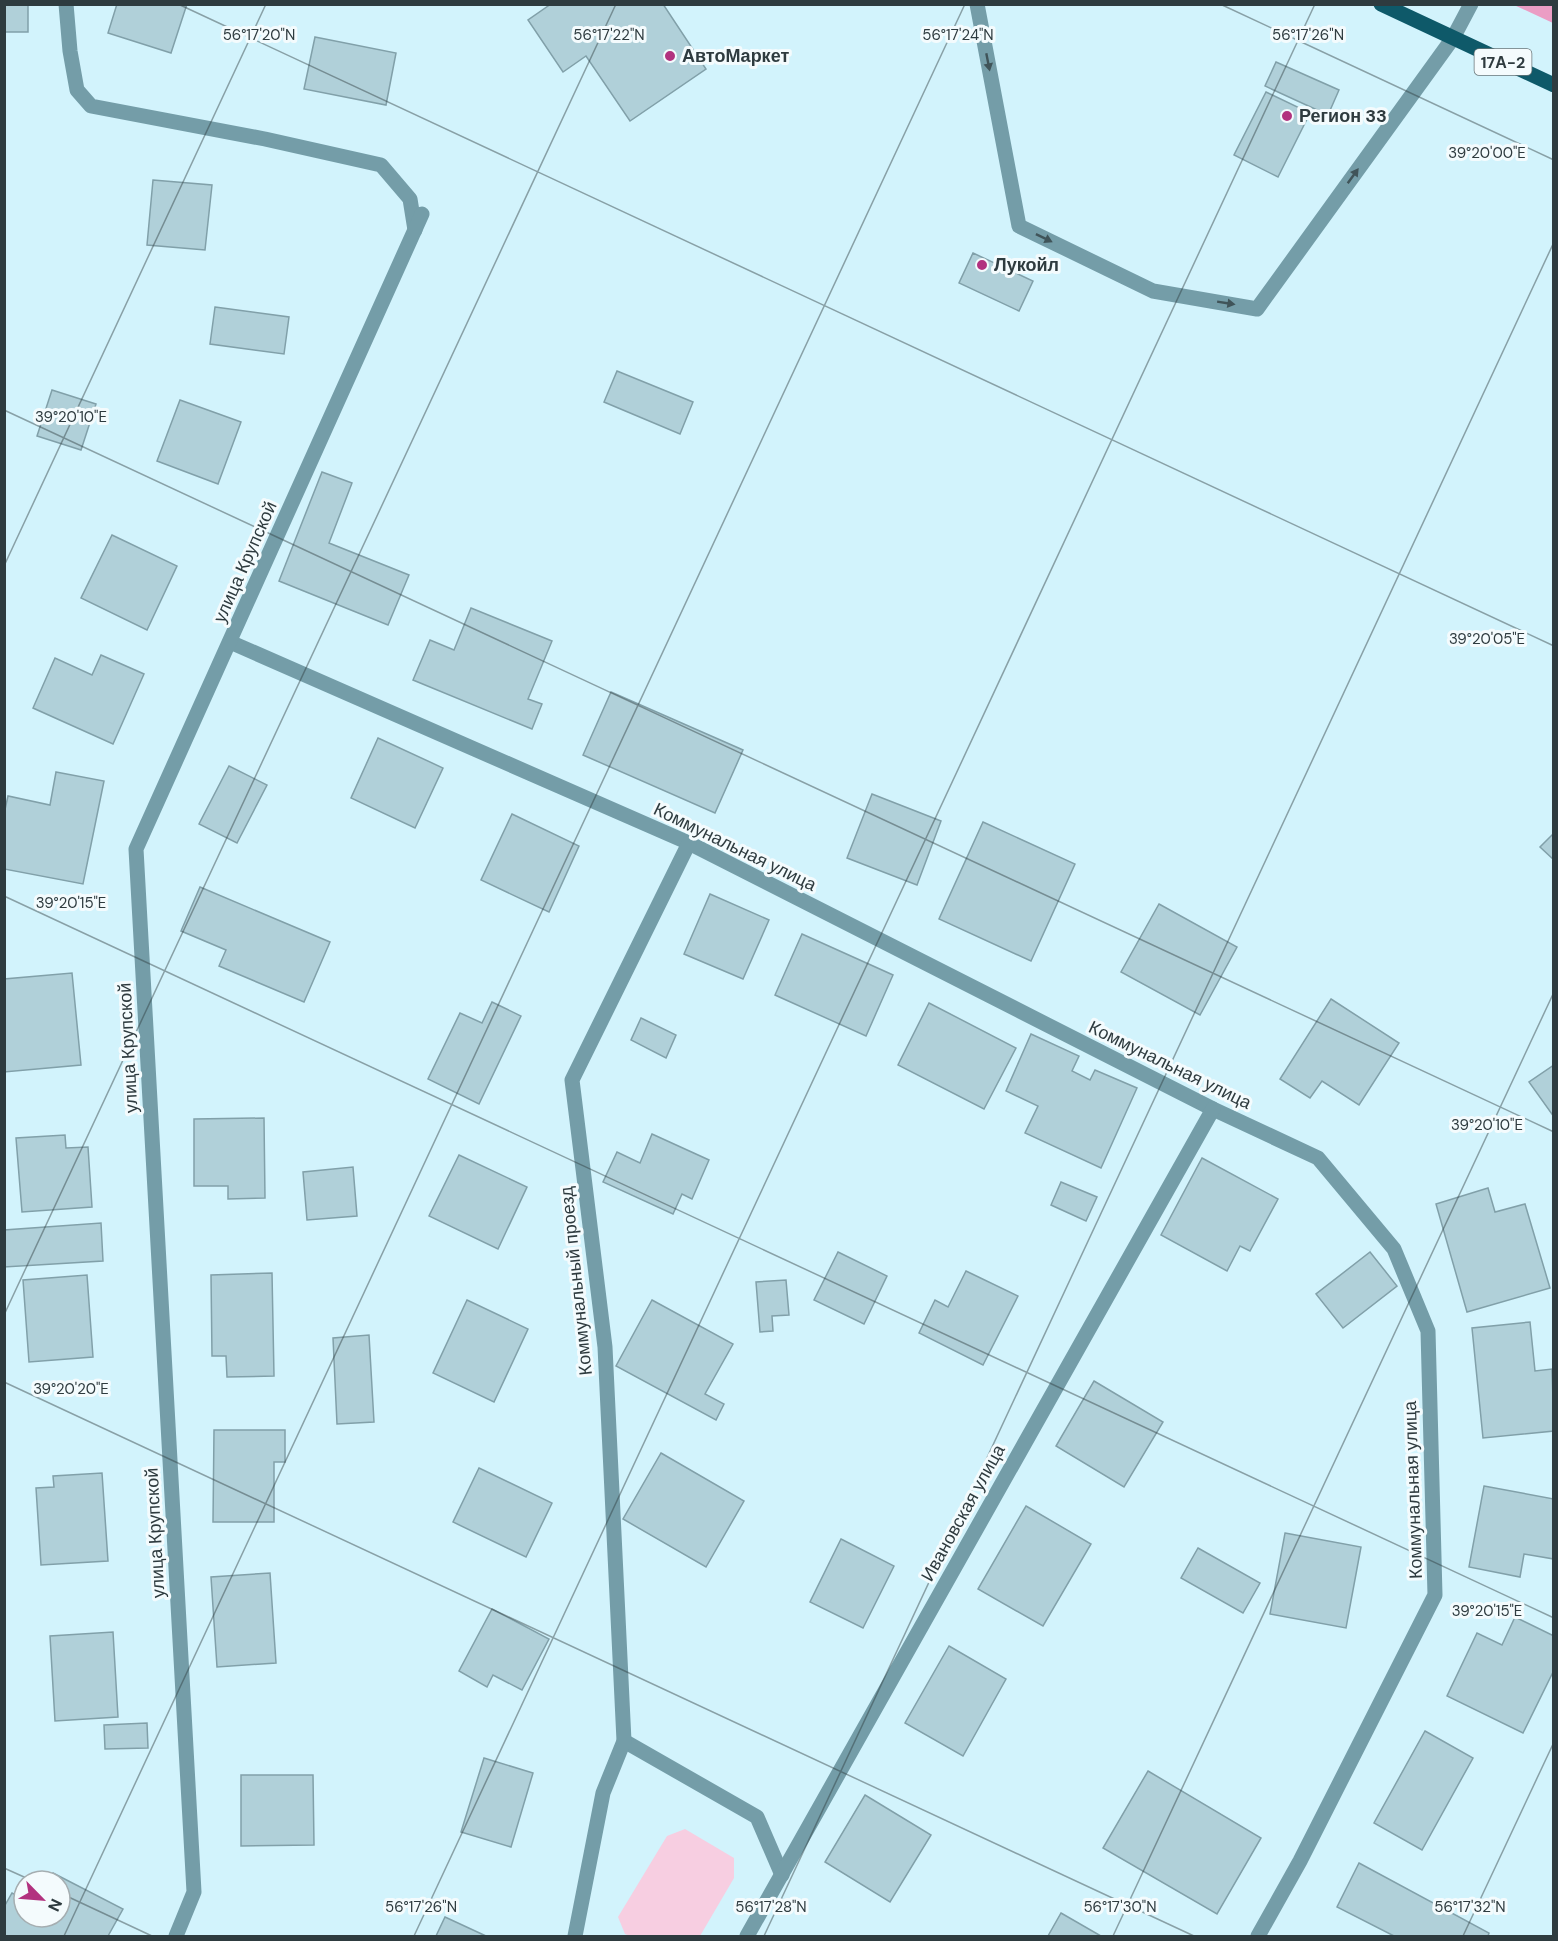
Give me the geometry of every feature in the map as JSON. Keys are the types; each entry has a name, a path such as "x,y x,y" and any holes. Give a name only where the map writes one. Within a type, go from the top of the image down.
{"main road":[{"name":"17А-2","path":"1381,4 1554,85"}],"street":[{"path":"66,4 70,51 77,90 91,106 265,139 381,165 410,199 415,231"},
{"path":"977,4 1019,226 1153,291 1257,309 1453,38 1471,4"},
{"name":"улица Крупской","path":"176,1936 194,1892 136,849 422,214"},
{"name":"Коммунальная улица","path":"230,642 689,843 1213,1109 1318,1158 1394,1249 1428,1331 1435,1594 1300,1861 1258,1936"},
{"name":"Коммунальный проезд","path":"575,1936 603,1793 624,1741 605,1347 572,1080 689,843"},
{"name":"Ивановская улица","path":"747,1936 1213,1109"},
{"path":"624,1741 757,1816 782,1875"}],"shaded area":[{"path":"1514,5 1553,5 1553,23"},
{"path":"685,1829 734,1858 734,1878 700,1936 630,1936 625,1934 618,1917 667,1836"}],"building":[{"path":"4,4 28,4 28,32 4,32"},
{"path":"117,4 187,4 171,53 108,33"},
{"path":"551,4 663,4 706,69 630,121 586,56 563,72 528,20"},
{"path":"315,37 396,53 386,105 304,89"},
{"path":"1276,62 1339,90 1328,115 1265,86"},
{"path":"1266,92 1310,113 1278,177 1234,155"},
{"path":"153,180 212,185 205,250 147,245"},
{"path":"973,253 1033,281 1019,311 959,283"},
{"path":"215,307 289,317 284,354 210,344"},
{"path":"617,371 693,402 680,434 604,402"},
{"path":"52,390 96,404 81,450 37,436"},
{"path":"180,400 241,422 218,484 157,461"},
{"path":"322,472 352,483 329,543 409,575 388,625 279,581"},
{"path":"112,535 177,566 147,630 81,598"},
{"path":"471,608 552,641 528,699 542,704 532,729 413,680 430,640 454,650"},
{"path":"101,655 144,674 113,744 33,708 55,658 92,675"},
{"path":"611,692 743,750 715,813 583,755"},
{"path":"378,738 443,768 415,828 351,798"},
{"path":"229,766 267,785 237,843 199,824"},
{"path":"56,772 104,781 83,884 4,869 4,814 8,796 50,805"},
{"path":"872,794 941,821 917,885 847,858"},
{"path":"512,814 579,846 549,912 481,880"},
{"path":"983,822 1075,864 1031,961 939,919"},
{"path":"1554,833 1554,860 1540,847"},
{"path":"200,887 330,942 304,1002 219,966 226,950 181,931"},
{"path":"710,894 769,920 743,979 684,954"},
{"path":"1159,904 1237,947 1200,1015 1121,972"},
{"path":"802,934 893,975 866,1036 775,995"},
{"path":"72,973 81,1065 4,1072 4,979"},
{"path":"1331,999 1399,1043 1359,1105 1322,1081 1310,1098 1280,1079"},
{"path":"492,1002 521,1016 479,1104 428,1079 460,1013 482,1023"},
{"path":"929,1003 1016,1048 984,1109 898,1065"},
{"path":"641,1018 676,1035 666,1058 631,1040"},
{"path":"1031,1034 1079,1056 1072,1071 1090,1080 1095,1070 1137,1088 1101,1168 1025,1133 1038,1106 1006,1091"},
{"path":"1554,1065 1554,1117 1529,1082"},
{"path":"264,1118 265,1198 228,1199 228,1186 194,1186 194,1119"},
{"path":"652,1134 709,1160 692,1199 682,1194 673,1214 603,1182 617,1152 640,1163"},
{"path":"65,1135 66,1148 88,1147 92,1207 22,1212 16,1138"},
{"path":"459,1155 527,1187 498,1249 429,1216"},
{"path":"1202,1158 1278,1199 1250,1251 1240,1246 1227,1271 1161,1235"},
{"path":"353,1167 357,1216 307,1220 303,1172"},
{"path":"1061,1182 1097,1197 1086,1221 1051,1205"},
{"path":"1488,1188 1495,1212 1525,1204 1550,1288 1467,1312 1436,1204"},
{"path":"101,1223 103,1261 4,1267 4,1230"},
{"path":"838,1252 887,1276 864,1324 814,1300"},
{"path":"1370,1252 1397,1286 1343,1328 1316,1294"},
{"path":"966,1271 1018,1296 983,1365 919,1333 935,1300 948,1307"},
{"path":"272,1273 274,1376 227,1377 226,1356 212,1356 211,1275"},
{"path":"87,1275 93,1357 29,1362 23,1280"},
{"path":"786,1280 789,1315 772,1316 773,1331 760,1332 756,1282"},
{"path":"467,1300 528,1329 494,1402 433,1373"},
{"path":"652,1300 733,1344 705,1394 724,1404 716,1420 616,1366"},
{"path":"1530,1322 1535,1371 1552,1369 1554,1431 1483,1438 1472,1328"},
{"path":"369,1335 374,1422 337,1424 333,1338"},
{"path":"1094,1381 1163,1422 1124,1487 1056,1446"},
{"path":"214,1430 285,1430 285,1462 274,1462 274,1522 213,1522"},
{"path":"661,1453 744,1501 706,1567 623,1519"},
{"path":"479,1468 552,1503 526,1557 453,1522"},
{"path":"102,1473 108,1561 41,1565 36,1488 54,1487 53,1476"},
{"path":"1484,1486 1554,1499 1554,1559 1524,1554 1520,1577 1469,1567"},
{"path":"1026,1506 1091,1544 1043,1626 978,1589"},
{"path":"1285,1533 1361,1547 1346,1628 1270,1614"},
{"path":"841,1539 894,1566 863,1628 810,1602"},
{"path":"1198,1548 1260,1583 1243,1613 1181,1578"},
{"path":"270,1573 276,1663 217,1667 211,1577"},
{"path":"492,1609 549,1639 522,1690 493,1675 487,1687 459,1671"},
{"path":"1515,1617 1554,1636 1554,1670 1523,1733 1447,1696 1477,1633 1502,1645"},
{"path":"113,1632 118,1717 55,1721 50,1636"},
{"path":"949,1646 1006,1679 963,1756 905,1723"},
{"path":"147,1723 148,1748 105,1749 104,1725"},
{"path":"1425,1731 1473,1758 1422,1850 1374,1823"},
{"path":"484,1758 533,1773 511,1847 461,1832"},
{"path":"1148,1771 1261,1838 1217,1914 1103,1848"},
{"path":"241,1775 313,1775 314,1845 241,1846"},
{"path":"865,1795 931,1835 890,1902 825,1862"},
{"path":"1359,1863 1489,1933 1488,1936 1394,1936 1337,1907"},
{"path":"72,1883 123,1909 108,1936 4,1936 4,1907 12,1893 12,1929 72,1929"},
{"path":"1061,1913 1101,1936 1048,1936"},
{"path":"445,1917 486,1936 436,1936"}],"place":[{"name":"АвтоМаркет","path":"670,56"},
{"name":"Регион 33","path":"1287,116"},
{"name":"Лукойл","path":"982,265"}]}
